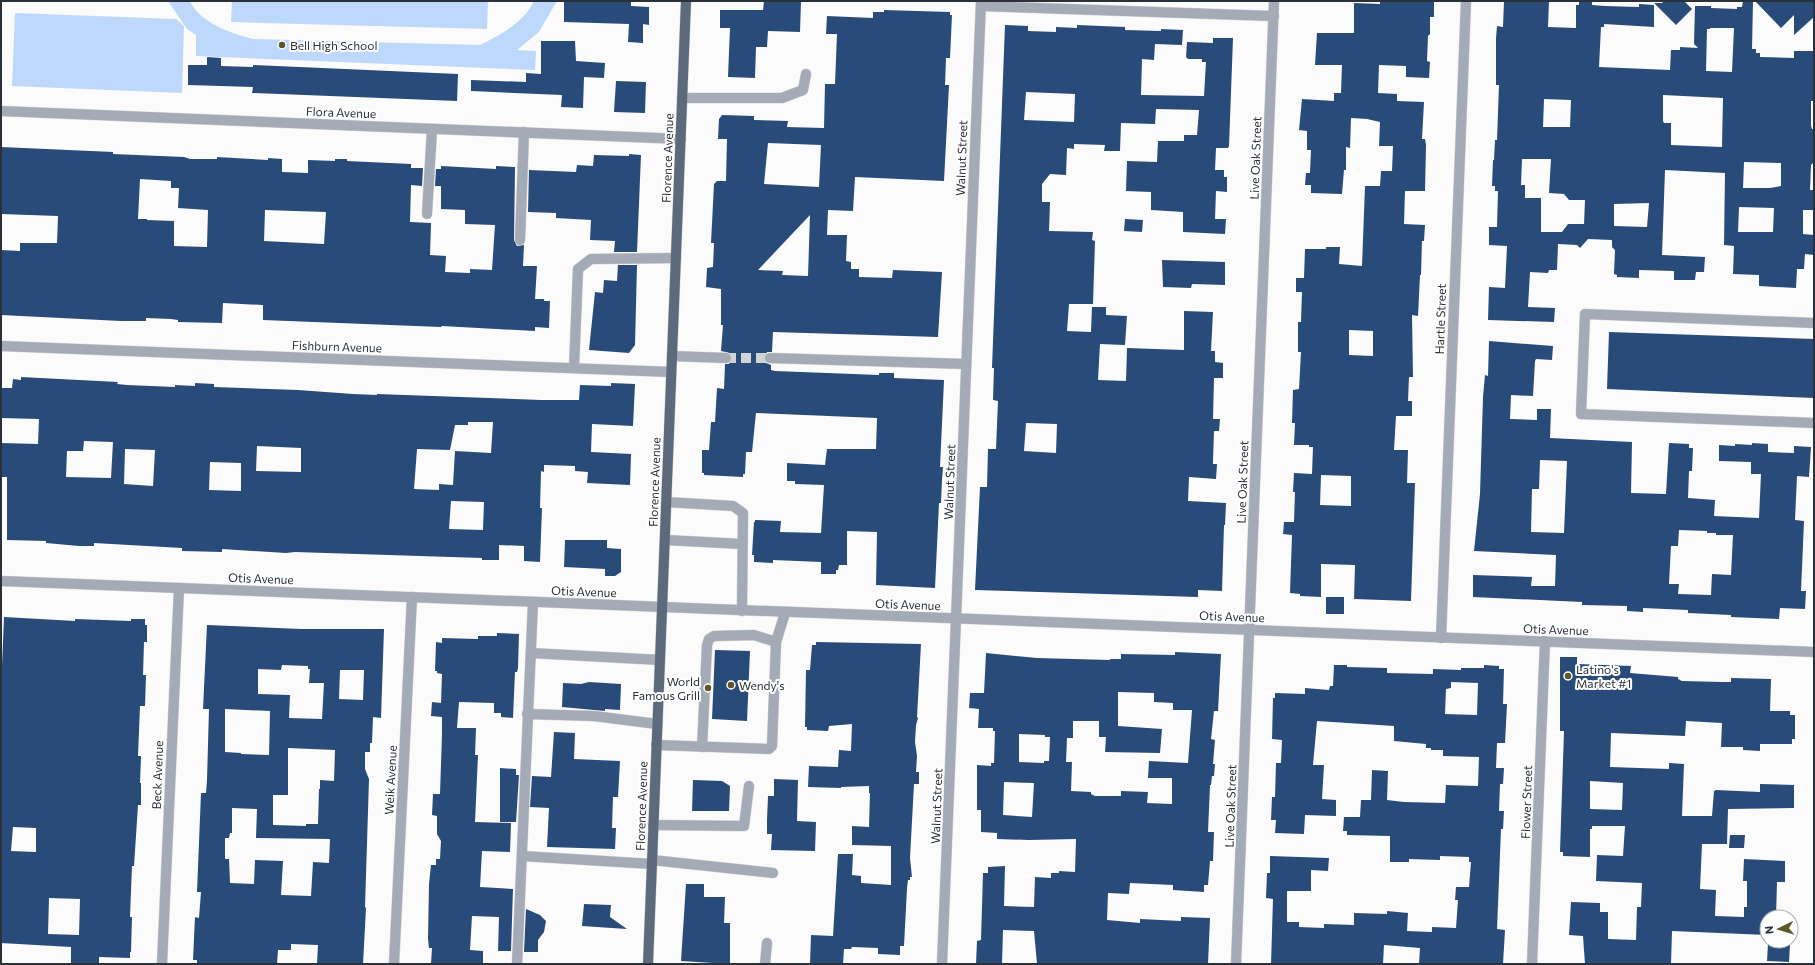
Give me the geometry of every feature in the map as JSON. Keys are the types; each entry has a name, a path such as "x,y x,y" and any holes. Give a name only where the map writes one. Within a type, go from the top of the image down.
{"main road":[{"name":"Florence Avenue","path":"648,964 686,1"}],"street":[{"name":"Live Oak Street","path":"1236,964 1274,1"},
{"name":"Hartle Street","path":"1441,638 1466,1"},
{"path":"981,4 1274,16"},
{"name":"Walnut Street","path":"942,964 981,4"},
{"path":"682,98 782,98 803,90 806,74"},
{"name":"Flora Avenue","path":"1,111 680,138"},
{"path":"427,214 432,129"},
{"path":"520,240 524,132"},
{"path":"574,368 578,268 591,259 676,258"},
{"path":"1814,323 1585,314 1581,414 1814,423"},
{"name":"Fishburn Avenue","path":"1,346 671,372"},
{"path":"672,356 726,358"},
{"path":"770,358 966,364"},
{"path":"666,502 733,506 743,513 742,611"},
{"path":"665,540 742,544"},
{"name":"Otis Avenue","path":"1,581 785,613 1814,652"},
{"name":"Beck Avenue","path":"162,964 178,588"},
{"name":"Weik Avenue","path":"394,964 412,598"},
{"path":"517,964 533,602"},
{"path":"656,745 770,749 772,746 776,642 785,613"},
{"path":"702,747 707,645 709,639 714,636 754,635 776,642"},
{"name":"Flower Street","path":"1532,964 1545,641"},
{"path":"531,653 660,660"},
{"path":"527,714 594,716 657,724"},
{"path":"653,825 744,826 749,786"},
{"path":"522,856 652,862 773,873"},
{"path":"765,964 767,943"}],"shaded area":[{"path":"168,1 190,1 201,15 217,26 235,34 253,39 480,45 496,37 518,22 534,1 557,1 539,32 517,50 536,51 535,70 196,56 196,35 187,29"},
{"path":"232,1 488,1 487,29 231,22"},
{"path":"15,13 176,19 184,26 182,93 12,86"}],"building":[{"path":"564,1 631,2 631,6 649,7 649,25 643,24 643,43 628,42 629,24 564,22"},
{"path":"764,1 801,1 800,32 768,31 767,47 756,47 755,78 728,77 730,28 720,28 720,10 763,10"},
{"path":"1434,1 1434,17 1430,17 1430,34 1428,36 1427,61 1430,62 1429,78 1406,77 1406,66 1379,65 1378,93 1397,94 1397,101 1424,102 1422,139 1425,139 1426,145 1425,191 1405,191 1404,224 1425,225 1424,241 1422,241 1418,316 1412,315 1413,377 1409,377 1408,401 1412,401 1412,416 1396,416 1394,450 1408,450 1407,483 1415,483 1411,601 1354,599 1355,565 1321,564 1321,597 1300,596 1300,594 1290,593 1292,535 1283,534 1284,522 1294,522 1294,473 1312,474 1313,447 1309,447 1309,445 1294,445 1295,423 1292,423 1293,390 1299,389 1301,352 1298,352 1298,322 1301,322 1302,292 1296,292 1296,278 1304,278 1305,249 1340,247 1339,264 1362,266 1365,186 1380,186 1381,171 1392,171 1393,146 1379,146 1380,122 1351,118 1350,148 1346,147 1346,170 1344,170 1342,194 1311,193 1311,185 1305,185 1306,173 1310,173 1311,150 1307,150 1307,131 1299,130 1302,99 1334,101 1334,93 1341,93 1342,65 1315,65 1317,33 1354,33 1354,3 1380,4 1380,2","holes":["1349,330 1373,331 1373,356 1349,355","1321,475 1351,476 1351,506 1320,505"]},
{"path":"1504,1 1549,1 1548,27 1576,28 1576,5 1579,5 1579,2 1592,2 1592,5 1605,6 1639,7 1639,4 1654,5 1654,27 1604,24 1604,27 1601,27 1599,67 1670,70 1671,50 1680,50 1680,47 1698,48 1694,44 1695,6 1737,9 1737,7 1742,7 1743,1 1753,1 1752,49 1756,49 1756,53 1760,53 1760,57 1794,58 1794,51 1814,51 1814,101 1811,101 1811,126 1812,129 1814,129 1814,162 1811,165 1810,190 1814,190 1814,210 1803,210 1803,234 1814,235 1814,255 1805,254 1804,269 1797,269 1796,288 1759,286 1759,275 1733,274 1734,246 1724,245 1725,173 1665,170 1662,255 1705,257 1704,272 1696,272 1695,280 1674,280 1674,271 1639,270 1639,278 1617,277 1617,275 1614,274 1615,250 1612,247 1612,240 1588,239 1580,248 1577,245 1558,244 1557,270 1549,270 1548,273 1530,272 1528,307 1555,308 1554,322 1488,320 1489,287 1505,288 1507,246 1489,245 1489,227 1497,227 1498,191 1495,191 1495,186 1492,186 1495,140 1497,140 1499,85 1496,85 1496,38 1497,26 1503,27","holes":["1734,28 1732,72 1706,71 1707,29","1663,95 1723,98 1722,147 1671,145 1671,123 1664,123","1544,99 1571,100 1570,127 1543,127","1522,159 1551,159 1549,193 1564,194 1569,200 1585,200 1584,224 1568,224 1562,232 1541,232 1541,198 1525,198 1525,185 1521,185","1744,162 1781,163 1781,186 1770,188 1743,188","1649,203 1647,227 1614,226 1614,204","1739,207 1774,208 1773,232 1738,232"]},
{"path":"1661,1 1684,1 1692,9 1676,25 1654,3 1663,3"},
{"path":"1755,1 1814,1 1814,17 1794,35 1794,15 1781,28"},
{"path":"884,10 950,12 950,15 952,15 950,58 946,58 945,85 949,85 944,181 855,177 853,211 828,210 827,235 847,235 846,261 851,262 851,269 859,269 859,277 892,278 893,270 942,272 938,337 773,332 772,352 767,352 764,358 766,363 771,365 771,370 775,371 879,375 879,373 894,373 894,378 944,380 940,467 943,467 941,503 939,503 935,588 876,585 877,532 847,531 847,565 839,565 838,570 836,570 836,574 821,574 821,562 773,560 773,563 754,562 754,555 752,555 755,520 781,521 780,532 821,533 824,485 795,484 795,481 787,481 787,463 825,465 827,449 876,449 877,418 756,413 752,452 746,452 745,474 743,474 743,477 704,475 704,473 702,473 702,450 709,450 711,422 715,422 717,388 724,389 725,364 729,364 732,359 730,353 721,351 723,325 721,325 721,289 706,287 707,268 713,267 714,243 711,243 714,184 717,181 726,181 727,139 718,139 719,119 722,115 754,116 754,120 788,121 787,127 824,128 825,84 835,84 837,34 826,34 827,16 873,18 873,12 884,12","holes":["768,143 821,145 819,187 764,184","810,215 808,276 782,275 783,271 758,270"]},
{"path":"1005,25 1028,26 1028,31 1056,32 1056,27 1077,28 1077,25 1125,27 1125,30 1183,30 1182,45 1155,44 1154,60 1142,59 1141,95 1204,96 1206,62 1202,62 1202,59 1188,59 1186,57 1187,42 1213,43 1213,38 1233,38 1229,146 1228,148 1216,148 1215,170 1224,170 1224,177 1227,177 1227,192 1216,191 1215,219 1226,219 1225,234 1183,232 1183,212 1151,210 1151,192 1126,191 1127,161 1157,162 1158,141 1184,141 1184,135 1197,135 1199,110 1156,109 1155,124 1121,123 1120,151 1104,151 1105,145 1074,144 1074,149 1067,148 1066,175 1050,174 1042,184 1042,202 1050,202 1049,231 1093,232 1092,240 1095,241 1093,304 1069,304 1067,331 1091,332 1092,307 1106,307 1106,315 1127,316 1125,345 1100,344 1098,380 1126,381 1127,348 1184,350 1184,311 1213,312 1211,351 1215,351 1215,362 1223,363 1223,378 1214,378 1213,419 1220,419 1219,431 1214,431 1213,464 1217,464 1216,479 1189,477 1188,501 1226,503 1222,591 1198,590 1198,597 975,590 980,487 987,487 988,449 996,449 998,401 993,400 994,368 992,368","holes":["1026,92 1075,94 1074,122 1024,120","1026,423 1057,424 1056,453 1024,451"]},
{"path":"541,41 575,41 576,61 605,63 604,78 584,77 583,108 561,107 562,95 471,91 471,80 526,82 526,73 541,74"},
{"path":"207,57 221,58 221,66 253,67 253,65 458,74 457,101 252,93 253,87 188,85 188,65 207,65"},
{"path":"616,81 646,82 645,113 614,112"},
{"path":"1,147 113,152 113,154 184,157 190,159 217,159 217,157 268,160 268,158 282,159 282,172 308,173 308,160 335,161 335,159 347,159 347,161 411,164 411,168 423,168 422,186 411,185 410,222 431,223 430,255 446,256 445,272 470,273 470,269 492,270 495,225 465,224 465,210 441,209 441,186 435,186 436,169 441,169 441,166 496,169 496,166 515,167 514,240 517,246 524,245 523,266 537,266 535,299 550,301 549,328 535,327 535,331 442,326 263,320 263,305 223,303 222,323 178,322 178,320 171,319 146,318 146,321 121,321 1,315 1,250 20,251 20,243 57,243 58,216 1,214","holes":["140,179 171,181 171,188 179,188 178,208 208,210 207,247 174,246 174,221 138,219","265,210 326,212 324,244 264,241"]},
{"path":"629,154 641,155 637,252 614,252 615,241 590,240 591,220 556,218 556,213 528,212 529,170 576,172 577,165 593,166 594,155 629,156"},
{"path":"1125,219 1143,220 1142,232 1124,231"},
{"path":"1162,260 1225,262 1225,285 1192,284 1191,288 1163,287"},
{"path":"618,265 637,265 635,345 629,353 589,350 595,292 603,293 604,280 617,281"},
{"path":"1609,332 1814,339 1814,398 1607,389"},
{"path":"1489,341 1553,346 1552,360 1536,359 1535,361 1533,396 1511,395 1510,419 1537,420 1537,409 1551,409 1550,438 1632,442 1631,493 1666,494 1669,443 1689,444 1689,448 1693,448 1692,471 1689,471 1688,498 1715,500 1714,516 1759,518 1761,474 1751,474 1751,462 1719,461 1719,445 1752,445 1752,443 1768,444 1768,452 1794,453 1794,446 1811,447 1809,477 1797,476 1795,520 1804,521 1801,591 1806,591 1805,609 1780,608 1779,619 1688,613 1688,610 1643,608 1643,612 1627,611 1627,606 1582,605 1582,602 1473,597 1473,575 1532,577 1531,586 1555,586 1556,555 1474,551 1480,494 1483,397 1485,375 1488,376","holes":["1540,460 1567,461 1564,533 1531,532 1532,489 1539,489","1679,530 1707,531 1707,533 1716,533 1716,535 1733,535 1731,575 1712,574 1711,595 1678,594 1679,584 1669,584 1671,546 1678,546"]},
{"path":"21,377 118,382 117,384 175,387 175,385 195,386 195,383 214,384 214,387 298,390 353,394 541,400 579,400 580,385 611,386 611,383 635,384 633,426 592,424 591,452 631,454 630,485 587,483 588,472 575,471 575,466 544,465 544,472 541,471 540,508 542,508 540,562 524,561 524,546 499,545 499,560 482,560 482,558 295,552 286,553 222,549 222,552 182,551 182,548 94,543 94,546 79,546 46,543 46,541 7,540 7,477 1,477 1,443 38,444 39,419 1,418 1,388 12,388 13,379 21,380","holes":["468,422 493,422 491,453 455,451 453,485 439,484 439,490 414,489 417,449 450,450 455,425 468,425","84,441 113,442 111,478 66,477 67,451 83,451","257,446 301,448 301,472 256,471","125,449 155,450 153,486 124,484","210,462 241,463 241,491 209,490","451,501 484,502 483,530 449,529"]},
{"path":"565,540 607,540 607,548 621,549 621,572 615,576 605,576 605,569 564,567"},
{"path":"1326,597 1344,597 1344,614 1326,614"},
{"path":"4,617 75,621 75,619 131,621 131,619 145,619 145,625 147,625 147,642 144,642 143,675 146,675 145,706 140,706 138,756 141,756 141,805 138,805 134,866 132,866 130,958 99,957 99,964 71,964 71,947 1,943 1,691","holes":["13,827 36,828 36,852 11,851","49,898 80,899 79,935 48,934"]},
{"path":"207,625 301,629 384,629 381,718 373,717 372,743 370,743 370,752 365,752 365,769 369,779 363,964 317,964 318,945 291,944 291,950 278,950 277,964 197,964 197,960 193,960 195,917 199,918 201,892 197,892 201,793 206,793 207,780 209,709 203,709","holes":["282,665 308,666 308,669 310,669 309,683 324,683 322,719 289,718 290,695 258,694 258,669 281,670","340,670 364,670 363,700 339,699","225,709 270,711 269,755 225,752","288,748 335,750 334,781 320,780 318,824 306,824 306,826 273,825 273,795 288,795","232,808 257,809 256,838 330,839 329,863 313,862 311,896 281,895 283,861 255,860 254,884 230,883 229,859 225,859 225,838 229,838 230,833 232,833"]},
{"path":"497,633 519,634 518,668 517,672 515,672 513,718 501,717 501,713 494,713 494,703 459,702 457,728 476,728 475,755 478,755 475,822 511,823 510,852 482,851 480,887 513,889 511,951 498,951 499,917 472,916 470,950 483,951 483,963 431,964 432,948 429,948 428,939 429,884 431,865 436,865 436,859 440,859 441,841 437,834 437,816 432,815 433,794 440,794 442,734 442,717 431,716 432,702 441,703 442,674 435,671 436,642 442,643 442,638 478,639 478,636 497,636"},
{"path":"816,642 921,644 918,718 915,742 917,756 916,772 919,772 919,784 914,784 910,858 912,877 908,880 904,946 900,946 900,955 878,954 878,948 852,947 851,949 844,949 843,964 810,964 811,935 833,936 838,854 853,854 852,875 861,876 861,883 891,885 891,846 852,845 852,826 869,827 869,786 841,788 808,787 809,766 838,767 839,750 851,751 852,724 829,726 828,731 807,730 807,727 805,727 806,670 810,670 812,645 816,645"},
{"name":"Wendy's","path":"715,650 750,651 747,721 712,719"},
{"path":"1175,652 1221,654 1218,711 1214,711 1211,739 1215,740 1213,764 1215,764 1214,776 1212,776 1210,785 1208,832 1214,832 1213,861 1210,861 1208,885 1204,885 1204,892 1173,890 1173,885 1130,883 1129,894 1108,893 1107,920 1140,923 1140,919 1181,921 1181,917 1210,918 1208,964 1037,964 1034,931 1003,930 1002,964 976,964 977,941 981,940 983,873 988,873 988,867 1005,866 1004,906 1034,907 1035,877 1051,878 1051,873 1059,873 1059,871 1075,872 1076,839 997,839 997,833 981,832 981,810 977,810 977,765 991,766 991,763 994,763 995,731 993,731 993,728 978,728 979,709 969,708 970,693 984,693 986,653 1037,658 1110,660 1121,659 1121,654 1175,655","holes":["1118,692 1154,693 1154,702 1173,703 1173,710 1192,710 1188,763 1149,761 1148,778 1172,778 1172,804 1147,803 1148,792 1121,791 1121,796 1095,796 1091,794 1091,792 1071,791 1072,762 1066,762 1067,738 1073,738 1073,721 1099,721 1099,737 1106,737 1105,752 1160,753 1162,729 1118,726","1019,734 1045,735 1045,737 1050,737 1049,761 1044,761 1044,763 1019,762","1004,782 1034,783 1032,817 1003,815"]},
{"path":"1560,657 1577,657 1577,664 1631,666 1630,673 1678,677 1678,679 1682,681 1731,682 1731,678 1771,679 1770,711 1790,711 1790,715 1795,715 1795,739 1792,739 1792,744 1760,744 1760,751 1743,750 1743,747 1721,747 1722,723 1686,721 1685,736 1611,733 1610,767 1669,769 1669,763 1684,764 1682,816 1712,816 1714,791 1716,790 1760,792 1760,784 1794,785 1794,808 1728,809 1727,844 1702,844 1700,889 1716,890 1715,916 1744,917 1744,907 1747,907 1747,881 1743,881 1744,859 1785,861 1785,882 1777,882 1776,909 1759,909 1759,935 1672,931 1671,964 1585,964 1583,936 1569,935 1571,902 1600,903 1600,912 1608,912 1608,939 1636,940 1637,907 1641,907 1642,883 1596,881 1597,855 1623,856 1625,826 1592,826 1592,829 1590,829 1590,857 1563,856 1563,852 1560,852 1564,731 1560,731","holes":["1590,781 1623,783 1622,810 1590,809"]},
{"path":"1334,665 1347,665 1347,667 1387,668 1387,673 1433,674 1433,669 1461,670 1461,668 1484,668 1484,665 1499,666 1499,669 1504,669 1503,704 1507,704 1505,743 1497,743 1496,768 1504,768 1503,784 1500,784 1499,811 1504,811 1503,829 1501,829 1497,929 1505,930 1503,964 1419,964 1420,948 1384,945 1383,964 1271,964 1273,899 1266,898 1267,873 1270,873 1270,856 1329,858 1328,871 1311,870 1311,891 1287,891 1287,922 1299,922 1299,927 1324,928 1324,924 1354,925 1354,913 1387,914 1387,911 1408,913 1407,931 1432,932 1432,927 1456,928 1458,900 1455,900 1456,887 1469,887 1471,862 1469,862 1469,857 1440,856 1440,860 1409,859 1409,862 1390,862 1390,836 1347,835 1347,831 1343,831 1344,817 1360,817 1361,800 1371,800 1372,770 1388,771 1387,800 1445,803 1446,785 1478,786 1479,757 1443,756 1443,750 1431,750 1431,748 1426,748 1426,744 1394,741 1394,726 1317,721 1313,765 1324,765 1322,799 1336,800 1336,816 1305,815 1304,834 1275,833 1276,820 1271,820 1272,797 1275,797 1276,763 1281,763 1282,740 1272,739 1273,698 1275,698 1275,693 1305,694 1305,688 1329,690 1330,686 1333,686","holes":["1451,682 1478,683 1477,715 1445,714 1446,689 1451,688"]},
{"path":"589,682 621,684 620,710 605,709 605,711 562,707 563,683 581,684"},
{"path":"554,732 575,733 574,759 620,761 618,797 613,797 612,828 616,828 615,849 547,847 549,808 530,807 532,776 551,777"},
{"path":"500,768 516,769 516,775 519,775 516,822 500,822"},
{"path":"774,779 798,780 797,821 816,822 815,851 771,850 772,834 767,834 768,796 774,796"},
{"path":"693,780 722,781 730,786 729,811 692,811"},
{"path":"1730,835 1745,835 1744,848 1729,848"},
{"path":"686,884 704,884 704,897 725,897 724,923 730,923 730,964 681,961"},
{"path":"584,904 611,905 610,917 627,929 582,926"},
{"path":"526,909 540,915 546,921 544,932 538,940 538,952 524,952"},
{"path":"1768,949 1790,949 1789,962 1767,961"}],"tunnel":[{"path":"726,358 770,358"}],"place":[{"name":"Bell High School","path":"282,45"},
{"name":"Latino's Market #1","path":"1568,676"},
{"name":"Wendy's","path":"731,685"},
{"name":"World Famous Grill","path":"708,688"}]}
